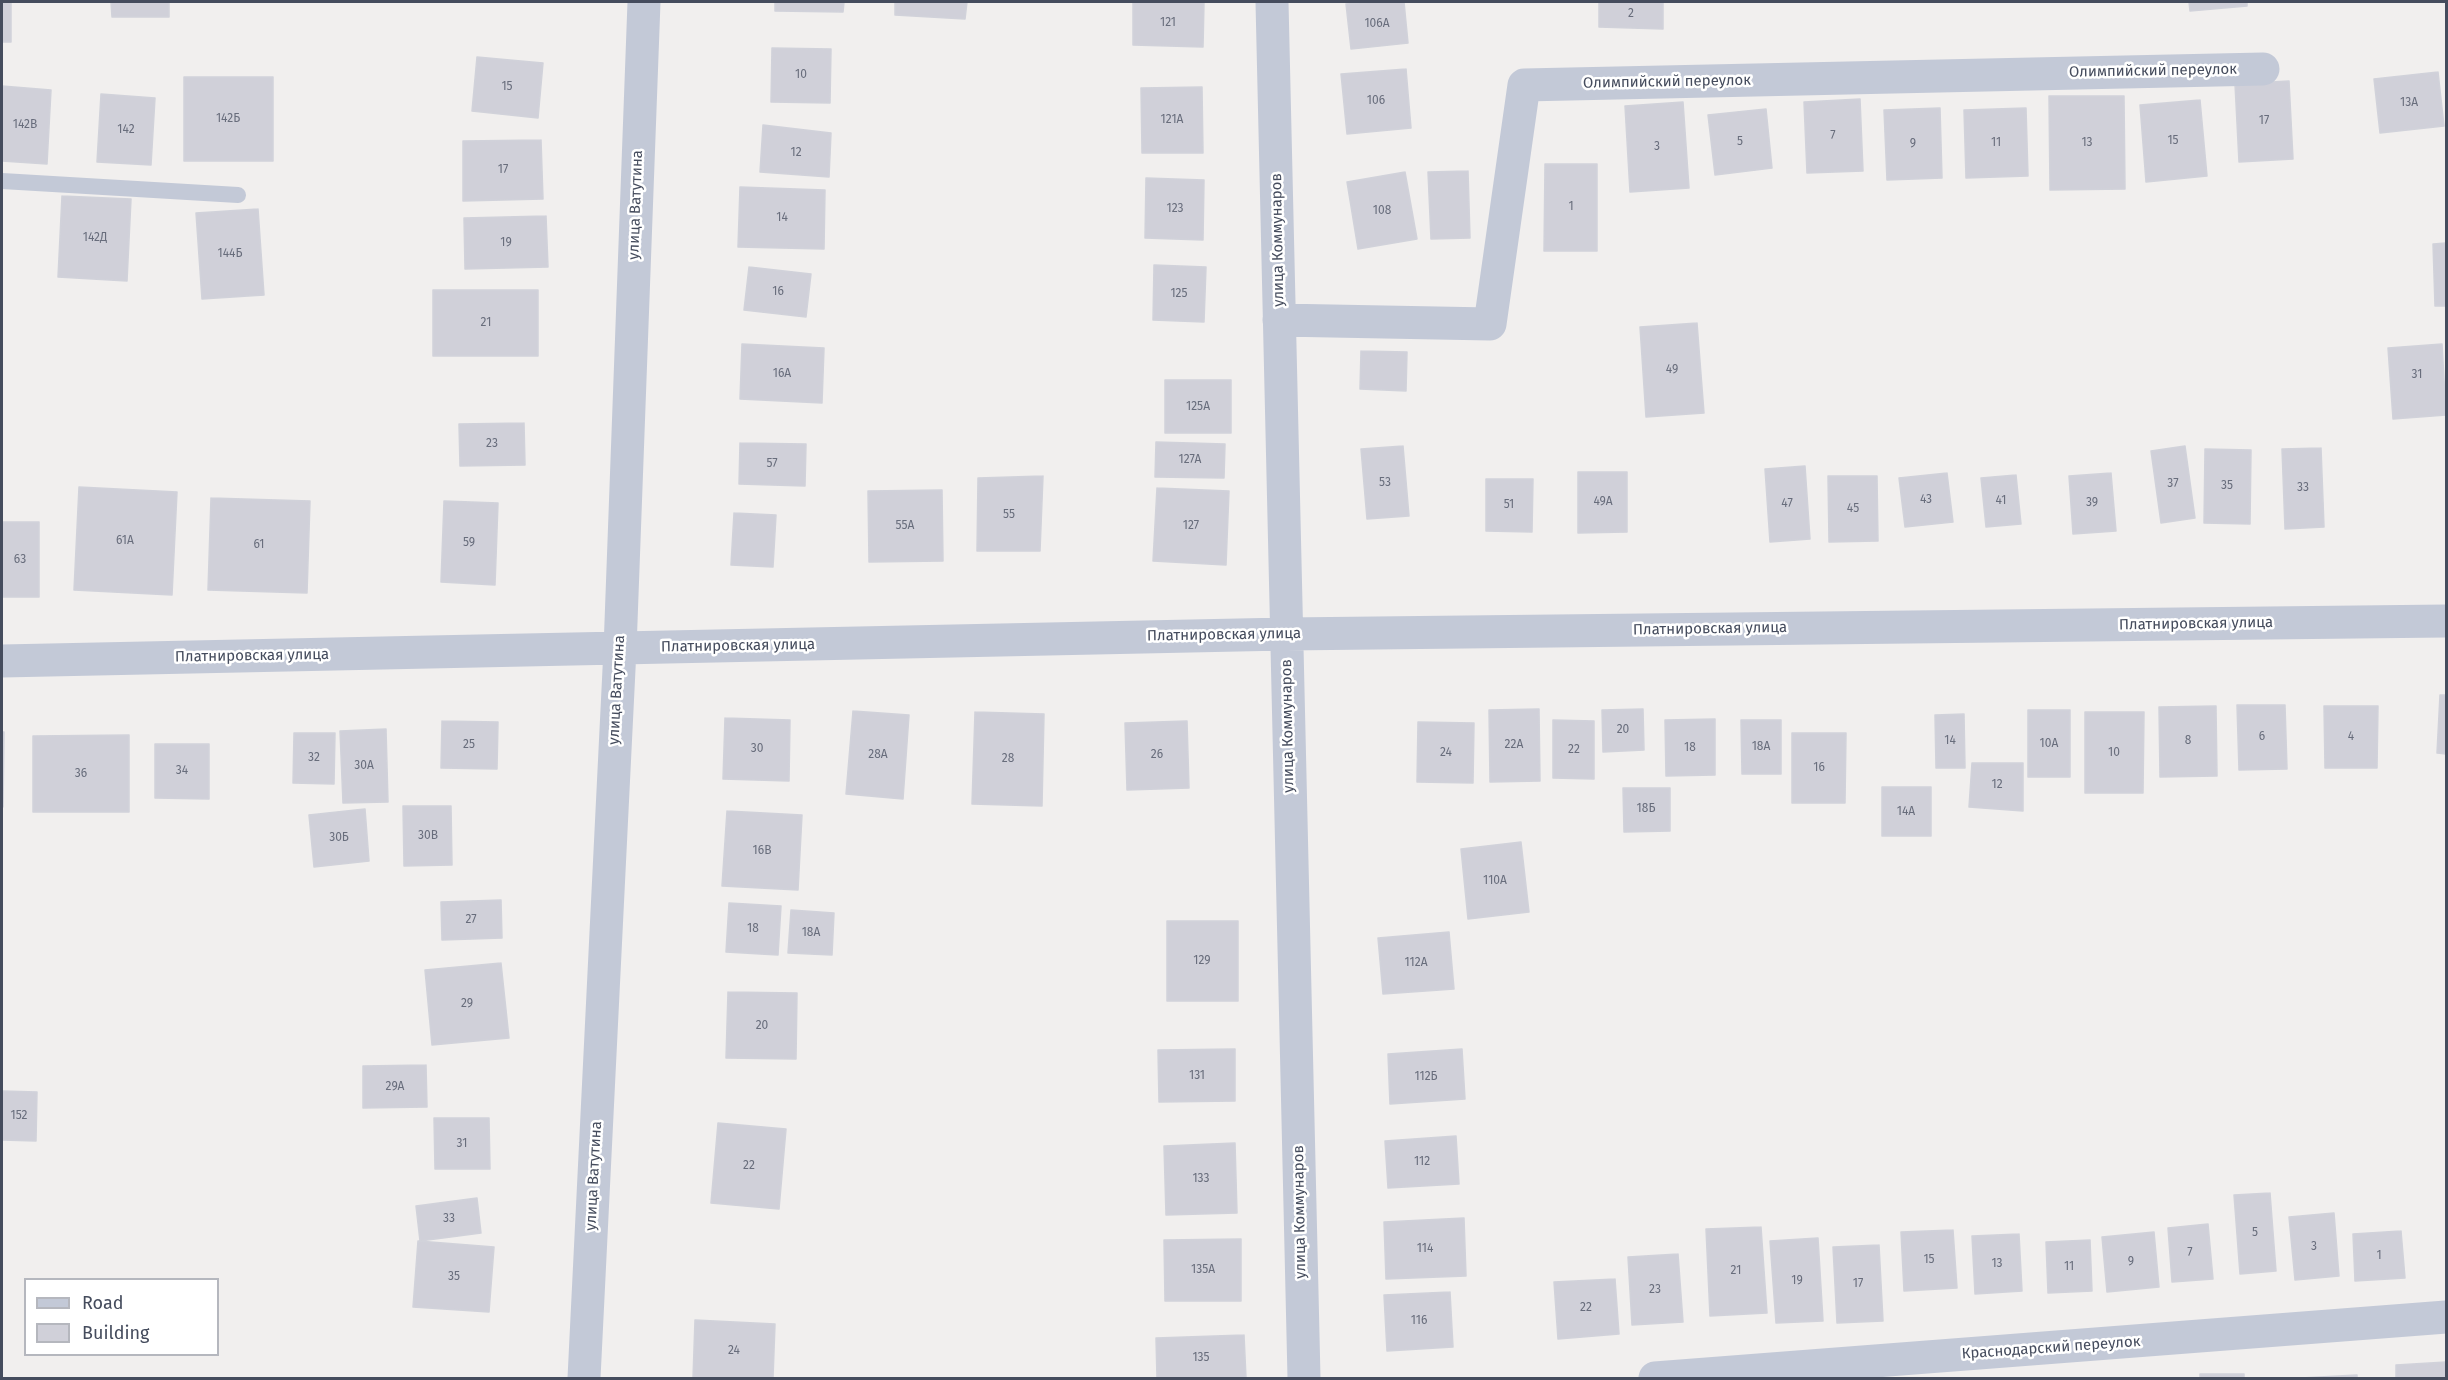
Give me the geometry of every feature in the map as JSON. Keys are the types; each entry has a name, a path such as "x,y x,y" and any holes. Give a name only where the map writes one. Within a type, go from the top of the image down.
{"street":[{"name":"улица Ватутина","path":"584,1378 620,649 644,2"},
{"name":"улица Коммунаров","path":"1272,2 1304,1378"},
{"name":"Олимпийский переулок","path":"1279,320 1490,324 1524,85 2263,69"},
{"name":"Платнировская улица","path":"2,661 1286,634 2446,621"},
{"name":"Краснодарский переулок","path":"1655,1378 2446,1317"}],"lane":[{"path":"2,181 238,195"}],"building":[{"path":"2,2 11,2 11,42 2,42"},
{"path":"111,2 169,2 169,17 112,17"},
{"path":"775,2 844,2 843,12 775,11"},
{"path":"895,2 967,2 965,19 895,15"},
{"path":"1133,2 1204,2 1203,47 1133,45"},
{"path":"1404,2 1408,43 1351,49 1346,4"},
{"path":"1599,2 1663,2 1663,29 1599,27"},
{"path":"2189,2 2247,2 2247,6 2190,11"},
{"path":"772,48 831,49 830,103 771,102"},
{"path":"477,57 543,63 538,118 472,111"},
{"path":"1406,69 1411,128 1347,134 1341,74"},
{"path":"2438,72 2444,126 2380,133 2374,79"},
{"path":"184,77 273,77 273,161 184,161"},
{"path":"2289,81 2293,159 2239,162 2235,84"},
{"path":"2,86 51,90 47,164 2,161"},
{"path":"1202,87 1203,153 1142,153 1141,88"},
{"path":"101,94 155,98 151,165 97,162"},
{"path":"2049,96 2124,96 2125,189 2050,190"},
{"path":"1860,99 1863,171 1807,173 1804,102"},
{"path":"2200,100 2207,176 2146,182 2140,105"},
{"path":"1683,102 1689,188 1630,192 1625,106"},
{"path":"1940,108 1942,178 1887,180 1884,110"},
{"path":"2026,108 2028,176 1966,178 1964,110"},
{"path":"1766,109 1772,168 1715,175 1708,115"},
{"path":"763,125 831,133 829,177 760,172"},
{"path":"541,140 543,199 463,201 463,141"},
{"path":"1545,164 1597,164 1597,251 1544,251"},
{"path":"1468,171 1470,238 1431,239 1428,172"},
{"path":"1405,172 1417,239 1358,249 1347,182"},
{"path":"1146,178 1204,180 1203,240 1145,238"},
{"path":"740,187 825,190 824,249 738,247"},
{"path":"62,196 131,199 127,281 58,277"},
{"path":"258,209 264,295 202,299 196,213"},
{"path":"546,216 548,267 465,269 464,218"},
{"path":"2446,243 2446,306 2435,306 2433,244"},
{"path":"1154,265 1206,267 1204,322 1153,320"},
{"path":"749,267 811,274 806,317 744,310"},
{"path":"433,290 538,290 538,356 433,356"},
{"path":"1697,323 1704,413 1646,417 1640,327"},
{"path":"742,344 824,348 822,403 740,399"},
{"path":"2442,344 2446,415 2393,419 2388,348"},
{"path":"1361,351 1407,352 1406,391 1360,389"},
{"path":"1165,380 1231,380 1231,433 1165,433"},
{"path":"524,423 525,465 460,466 459,424"},
{"path":"1156,442 1225,444 1224,478 1155,477"},
{"path":"740,443 806,444 805,486 739,484"},
{"path":"1403,446 1409,516 1367,519 1361,449"},
{"path":"2185,446 2195,518 2161,523 2151,451"},
{"path":"2321,448 2324,527 2285,529 2282,449"},
{"path":"2205,449 2251,450 2250,524 2204,523"},
{"path":"1805,466 1810,539 1770,542 1765,469"},
{"path":"1578,472 1627,472 1627,532 1578,533"},
{"path":"1947,473 1953,522 1905,527 1899,478"},
{"path":"2111,473 2116,531 2073,534 2069,476"},
{"path":"2016,475 2021,524 1986,527 1981,478"},
{"path":"1043,476 1040,551 977,551 978,478"},
{"path":"1828,476 1877,476 1878,541 1829,542"},
{"path":"1486,479 1533,479 1532,532 1486,531"},
{"path":"79,487 177,492 172,595 74,590"},
{"path":"1157,488 1229,491 1226,565 1153,561"},
{"path":"942,490 943,561 869,562 868,491"},
{"path":"211,498 310,501 307,593 208,590"},
{"path":"444,501 498,503 495,585 441,582"},
{"path":"734,513 776,515 773,567 731,565"},
{"path":"2,522 39,522 39,597 2,597"},
{"path":"2440,695 2446,695 2446,754 2437,753"},
{"path":"2237,705 2285,705 2287,769 2239,770"},
{"path":"2216,706 2217,776 2160,777 2159,707"},
{"path":"2324,706 2378,706 2377,768 2325,768"},
{"path":"1539,709 1540,781 1490,782 1489,710"},
{"path":"1643,709 1644,750 1603,752 1602,710"},
{"path":"2028,710 2070,710 2070,777 2028,777"},
{"path":"853,711 909,715 903,799 846,794"},
{"path":"975,712 1044,714 1042,806 972,804"},
{"path":"2085,712 2144,712 2143,793 2085,793"},
{"path":"1964,714 1965,768 1936,768 1935,715"},
{"path":"725,718 790,720 789,781 723,779"},
{"path":"1715,719 1715,775 1666,776 1665,720"},
{"path":"1553,720 1594,721 1594,779 1553,778"},
{"path":"1741,720 1781,720 1781,774 1742,774"},
{"path":"442,721 498,722 497,769 441,768"},
{"path":"1187,721 1189,788 1127,790 1125,723"},
{"path":"1418,722 1474,723 1473,783 1417,782"},
{"path":"386,729 388,802 343,803 340,731"},
{"path":"2,732 4,732 3,807 2,807"},
{"path":"294,733 335,733 334,784 293,783"},
{"path":"1792,733 1846,733 1845,803 1792,803"},
{"path":"129,735 129,812 33,812 33,736"},
{"path":"155,744 209,744 209,799 155,798"},
{"path":"1972,763 2023,763 2023,811 1969,807"},
{"path":"1882,787 1931,787 1931,836 1882,836"},
{"path":"1623,788 1670,788 1670,831 1624,832"},
{"path":"403,806 451,806 452,865 404,866"},
{"path":"365,809 369,861 314,867 309,815"},
{"path":"727,811 802,815 798,890 722,886"},
{"path":"1521,842 1529,912 1468,919 1461,849"},
{"path":"501,900 502,938 442,940 441,902"},
{"path":"729,903 781,906 778,955 726,952"},
{"path":"791,910 834,913 832,955 788,953"},
{"path":"1167,921 1238,921 1238,1001 1167,1001"},
{"path":"1449,932 1454,989 1383,994 1378,938"},
{"path":"501,963 509,1038 432,1045 425,970"},
{"path":"728,992 797,993 796,1059 726,1058"},
{"path":"1235,1049 1235,1101 1159,1102 1158,1050"},
{"path":"1462,1049 1465,1099 1390,1104 1388,1054"},
{"path":"426,1065 427,1107 363,1108 363,1066"},
{"path":"2,1091 37,1092 36,1141 2,1140"},
{"path":"434,1118 489,1118 490,1169 435,1169"},
{"path":"718,1123 786,1129 779,1209 711,1203"},
{"path":"1456,1136 1459,1184 1388,1188 1385,1141"},
{"path":"1235,1143 1237,1213 1166,1215 1164,1146"},
{"path":"2270,1193 2276,1271 2240,1274 2234,1195"},
{"path":"477,1198 481,1233 420,1241 416,1206"},
{"path":"2334,1213 2339,1276 2295,1280 2289,1217"},
{"path":"1464,1218 1466,1276 1386,1279 1384,1222"},
{"path":"2208,1224 2213,1279 2172,1282 2168,1228"},
{"path":"1761,1227 1767,1313 1710,1316 1706,1229"},
{"path":"1953,1230 1957,1288 1904,1291 1901,1232"},
{"path":"2401,1231 2405,1278 2355,1281 2353,1234"},
{"path":"2154,1232 2159,1287 2107,1292 2102,1237"},
{"path":"2019,1234 2022,1291 1975,1294 1972,1236"},
{"path":"1818,1238 1823,1321 1776,1323 1770,1241"},
{"path":"1241,1239 1241,1301 1165,1301 1164,1240"},
{"path":"2090,1240 2092,1291 2048,1293 2046,1242"},
{"path":"418,1241 494,1247 489,1312 413,1307"},
{"path":"1879,1245 1883,1321 1837,1323 1833,1247"},
{"path":"1678,1254 1683,1322 1632,1325 1628,1257"},
{"path":"1615,1279 1619,1334 1558,1339 1554,1282"},
{"path":"1450,1292 1453,1347 1387,1351 1384,1295"},
{"path":"695,1320 775,1324 773,1378 693,1378"},
{"path":"1244,1335 1246,1378 1157,1378 1156,1338"},
{"path":"2446,1362 2446,1378 2396,1378 2396,1365"},
{"path":"2200,1374 2244,1374 2244,1378 2200,1378"},
{"path":"2357,1375 2357,1378 2301,1378"}]}
